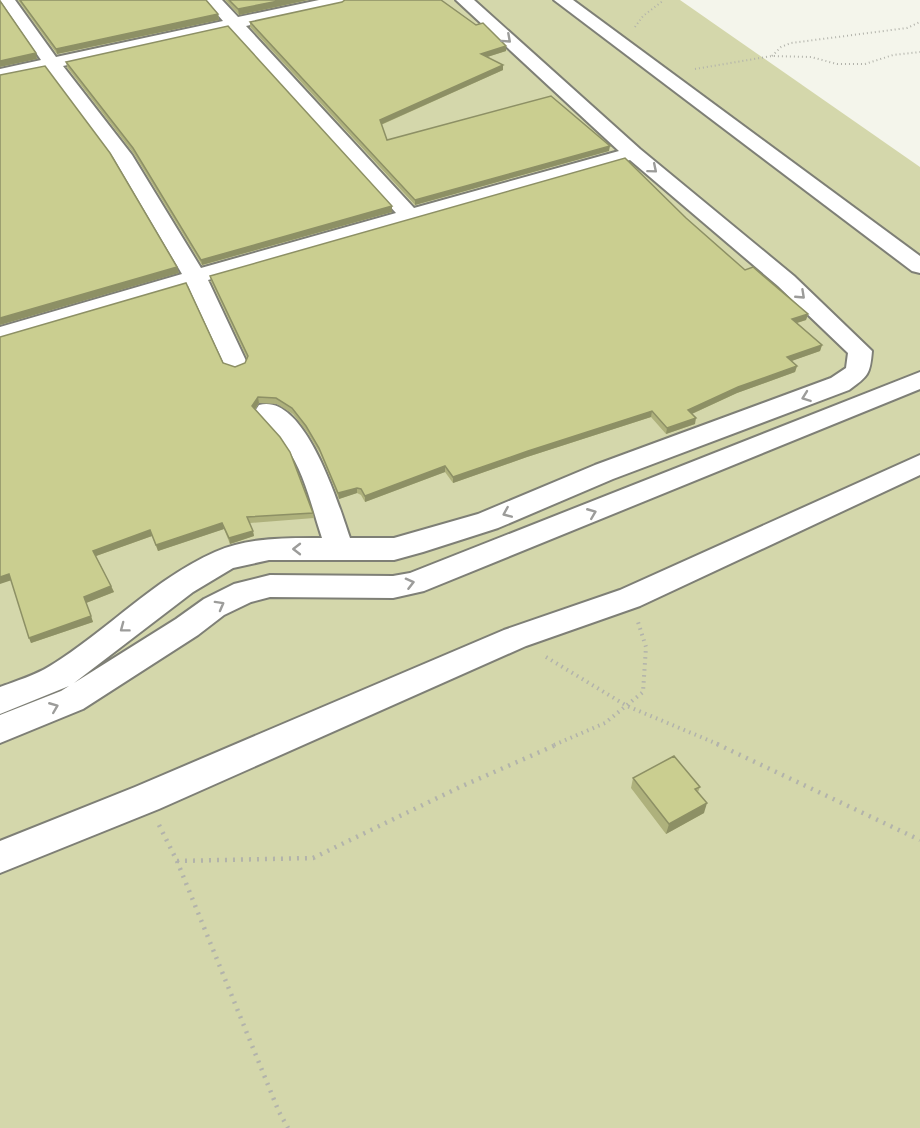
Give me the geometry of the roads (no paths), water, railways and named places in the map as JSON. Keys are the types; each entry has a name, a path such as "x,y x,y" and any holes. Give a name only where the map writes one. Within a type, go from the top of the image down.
{"street":[{"path":"8,0 51,62 122,154 195,277 235,363"},
{"path":"213,0 410,216"},
{"path":"0,74 342,0"},
{"path":"3,694 60,676 183,584 225,559 269,549 394,549 460,530 604,472 840,384 858,371 860,351 786,281 633,153 464,0"},
{"path":"562,0 920,266"},
{"path":"0,334 633,153"},
{"path":"0,729 72,700 214,608 244,592 270,586 393,587 414,583 920,380"},
{"path":"268,411 290,431 309,461 340,549"},
{"path":"0,857 147,798 515,638 630,598 920,464"}]}
